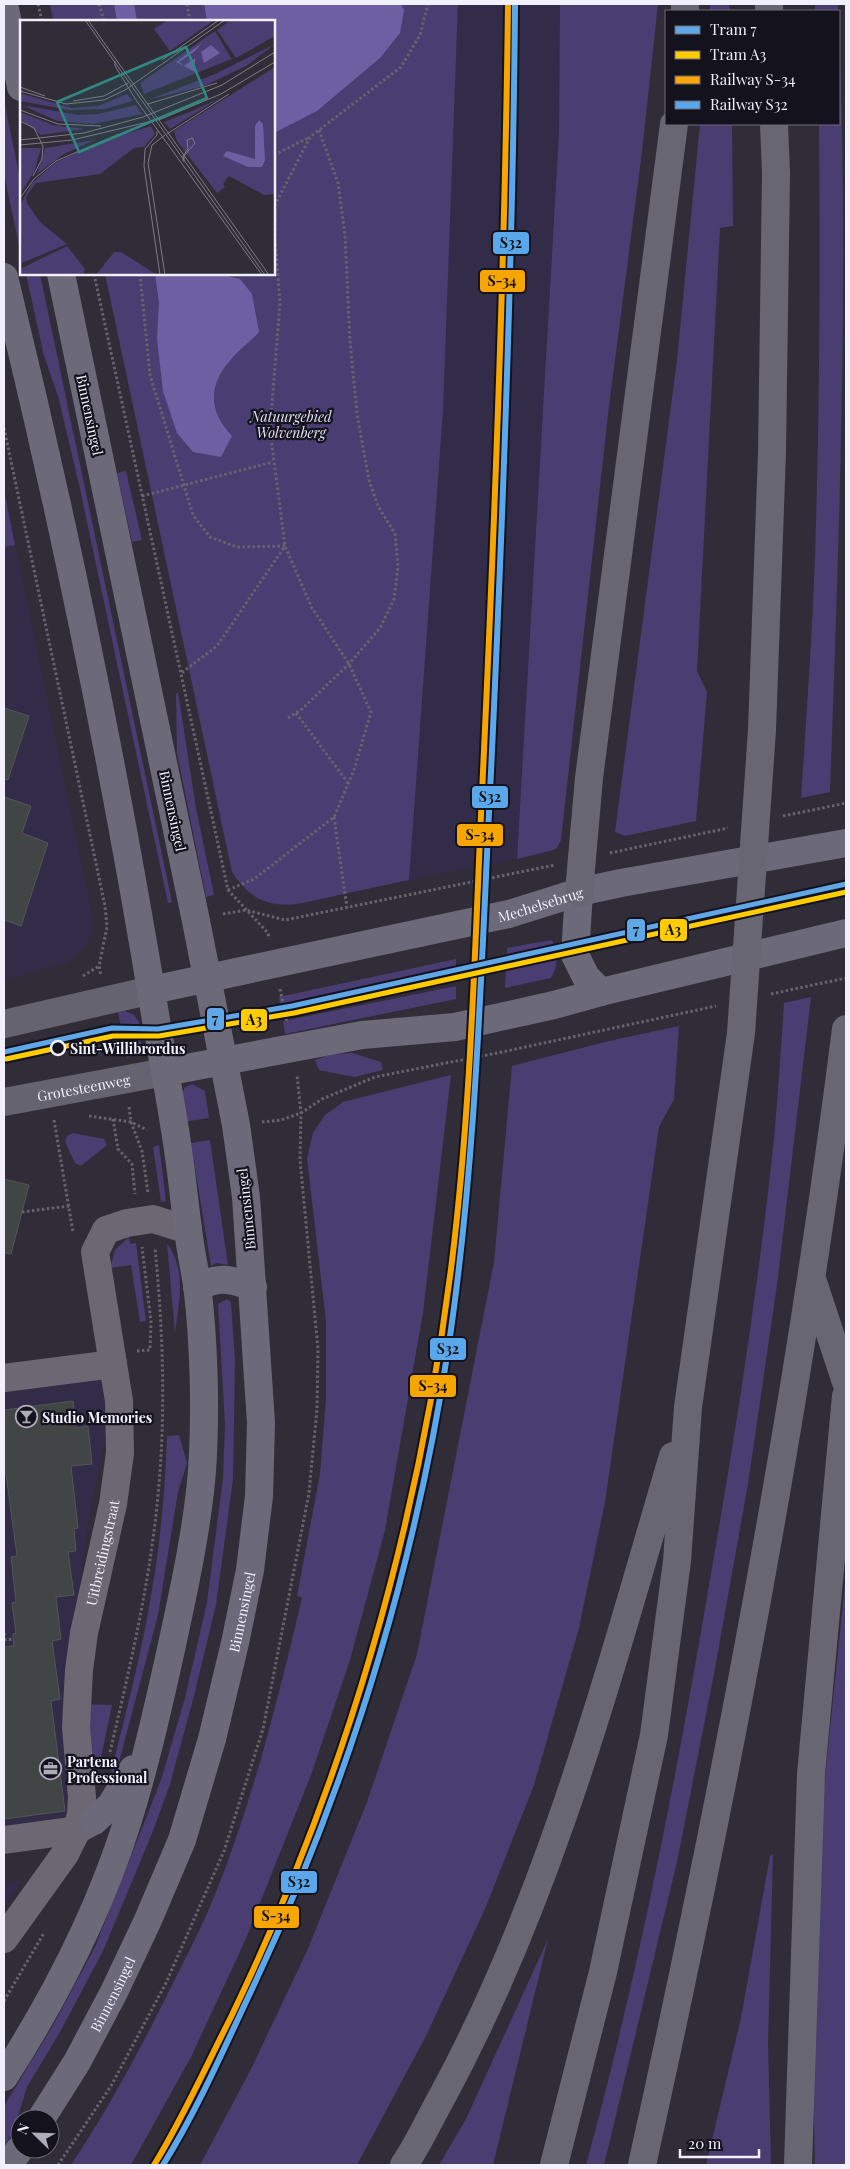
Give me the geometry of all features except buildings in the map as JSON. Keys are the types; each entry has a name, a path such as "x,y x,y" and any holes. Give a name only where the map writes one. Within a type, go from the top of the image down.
{"highway":[{"path":"580,892 581,860 589,778 674,125"},
{"path":"554,2165 603,1972 654,1735 677,1561 688,1407 741,1033 761,740 772,442 776,173 774,125"},
{"path":"642,2165 686,1967 749,1643 812,1278 846,1028"},
{"path":"812,1278 846,1382"},
{"path":"798,2165 811,1774 846,1396"},
{"path":"404,2165 465,2054 497,1984 543,1874 604,1688 688,1407"}],"main road":[{"path":"4,4 20,82"},
{"name":"Binnensingel","path":"47,2109 77,2062 148,1920 182,1840 212,1739 236,1643 250,1570 259,1496 262,1423 244,1180 236,1125 61,275"},
{"path":"4,277 50,474 141,920 180,1162 197,1288 204,1394 202,1473 190,1555 160,1698 141,1777 125,1831 101,1894 64,1972 4,2077"},
{"name":"Mechelsebrug","path":"152,990 509,914 580,892 622,883 846,843"},
{"path":"580,892 576,955 586,977 608,991"},
{"path":"165,1072 362,1035 455,1027 504,1017 846,933"},
{"path":"4,1024 152,990"},
{"name":"Grotesteenweg","path":"4,1102 165,1072"},
{"path":"197,1288 214,1279 232,1280 253,1287"},
{"path":"86,1826 111,1805 123,1787 136,1763 160,1698"}],"street":[{"name":"Uitbreidingstraat","path":"4,1939 86,1826 76,1727 79,1670 84,1633 114,1504 120,1453 119,1401 94,1252 106,1230 127,1224 152,1219 188,1230"},
{"path":"4,1378 113,1364"},
{"path":"4,1840 86,1826"}],"path":[{"path":"38,4 42,20"},
{"path":"99,4 104,20"},
{"path":"187,4 190,20"},
{"path":"275,154 310,137 401,68 420,35 428,4"},
{"path":"288,718 296,713 349,664 380,628 394,599 398,566 395,534 378,506 369,480 357,414 352,368 345,235 338,183 319,130"},
{"path":"275,201 310,137"},
{"path":"228,890 254,879 334,817 348,783 371,712 349,664 312,608 286,546 270,430 280,303 275,249"},
{"path":"96,275 180,674 228,890 268,933 285,1018 294,1047 301,1113 322,1099 375,1077 611,1029"},
{"path":"140,275 150,375 193,514 210,537 237,547 286,546"},
{"path":"4,428 105,906 107,928 104,944"},
{"path":"142,496 273,462"},
{"path":"180,674 217,646 286,546"},
{"path":"296,713 348,783"},
{"path":"334,817 347,908"},
{"path":"246,910 286,920 462,882 581,860"},
{"path":"98,1046 101,1062"},
{"path":"108,1760 146,1586 158,1494 163,1351 152,1219 142,1151 131,1122"},
{"path":"22,1212 69,1206"},
{"path":"4,1633 4,1640 13,1639"}],"shaded area":[{"path":"114,4 134,4 137,20 117,20"},
{"path":"204,4 401,4 404,10 400,33 380,58 317,111 275,132 275,20 207,20"},
{"path":"458,4 560,4 559,133 517,859 409,880 443,411"},
{"path":"155,275 223,275 240,279 252,294 259,332 226,366 219,376 214,396 218,416 232,436 221,457 193,452 177,433 163,391 157,339 159,303"},
{"path":"4,490 92,914 92,931 87,944 78,955 67,963 4,980"},
{"path":"103,1358 107,1427 88,1525 66,1693 73,1816 59,1821 4,1827 4,1373"},
{"path":"22,1881 4,1907 4,1883"}],"green space":[{"name":"Natuurgebied Wolvenberg","path":"50,4 458,4 443,411 409,880 286,905 260,899 245,888 232,872 105,275 275,275 275,20 53,20"},
{"path":"560,4 658,4 642,152 608,414 561,840 557,848 553,850 517,859 559,133"},
{"path":"710,4 729,4 730,10 710,10"},
{"path":"815,4 838,4 838,10 815,10"},
{"path":"840,60 843,219 842,410 830,792 801,798 812,626 816,522 819,125 840,125"},
{"path":"4,100 20,179 20,249 4,175"},
{"path":"700,125 732,125 733,226 720,228 697,671 707,692 696,821 625,836 615,832 677,360"},
{"path":"26,275 40,275 172,902 168,903 80,489 58,396 44,356"},
{"path":"126,471 142,540 132,542 117,473"},
{"path":"4,490 15,545 4,547"},
{"path":"178,692 196,808 214,895 206,897 177,753 176,694"},
{"path":"552,940 557,959 551,978 505,988 507,948"},
{"path":"456,959 456,967 280,1004 279,997"},
{"path":"456,986 456,999 285,1034 283,1021"},
{"path":"811,997 777,1285 748,1484 714,1674 677,1862 604,2165 586,2165 623,2022 655,1877 719,1530 761,1251 774,1139 784,1003"},
{"path":"125,1011 134,1015 139,1022 141,1045 138,1052 127,1058 118,1012"},
{"path":"679,1026 674,1099 659,1127 605,1502 579,1628 534,1785 485,1909 426,2036 357,2165 200,2165 251,2069 307,1951 367,1802 417,1654 494,1262 512,1066 609,1041"},
{"path":"352,1053 381,1062 383,1070 354,1077 319,1070 315,1060 332,1054"},
{"path":"451,1075 423,1313 385,1530 350,1660 311,1775 244,1943 191,2057 131,2165 71,2165 100,2119 139,2049 209,1909 238,1833 262,1755 302,1598 297,1596 320,1474 326,1399 326,1321 307,1158 313,1133 325,1115 343,1102"},
{"path":"192,1084 205,1091 209,1118 183,1122 180,1097 185,1087"},
{"path":"73,1133 104,1139 107,1145 81,1166 75,1163 65,1142 67,1136"},
{"path":"210,1140 228,1265 216,1263 211,1266 191,1143"},
{"path":"159,1145 166,1201 161,1202 153,1147"},
{"path":"129,1237 130,1244 136,1243 146,1321 140,1322 131,1265 110,1268 115,1250"},
{"path":"167,1243 177,1265 180,1286 175,1333"},
{"path":"227,1299 231,1302 235,1360 233,1479 216,1605 193,1700 170,1784 153,1831 103,1951 60,2032 27,2087 20,2109 10,2109 10,2136 4,2148 4,2106 52,2027 95,1947 161,1780 185,1698 207,1602 223,1478 225,1424 218,1304"},
{"path":"179,1435 187,1463 178,1492 158,1615 118,1766 106,1793 148,1616 158,1552 167,1436"},
{"path":"846,1575 846,2165 815,2165 812,2043 824,1787"},
{"path":"85,1704 112,1705 94,1791"},
{"path":"773,1854 768,2043 771,2165 706,2165 741,2018 770,1856"},
{"path":"548,1939 493,2165 439,2165 466,2119"}],"tram line":[{"name":"7","path":"4,1052 112,1028 158,1029 292,1006 846,884"},
{"name":"A3","path":"6,1059 113,1036 159,1036 294,1013 846,892"}],"rail line":[{"name":"S-34","path":"154,2165 194,2092 231,2017 272,1926 310,1835 343,1742 373,1648 398,1553 420,1457 438,1360 459,1200 472,1017 499,388 508,4"},
{"name":"S32","path":"163,2165 199,2100 253,1987 319,1833 347,1755 373,1675 417,1514 448,1350 466,1206 481,989 507,388 515,4"}],"place":[{"name":"Sint-Willibrordus","path":"58,1048"},
{"name":"Studio Memories","path":"26,1417"},
{"name":"Partena Professional","path":"51,1769"}]}
